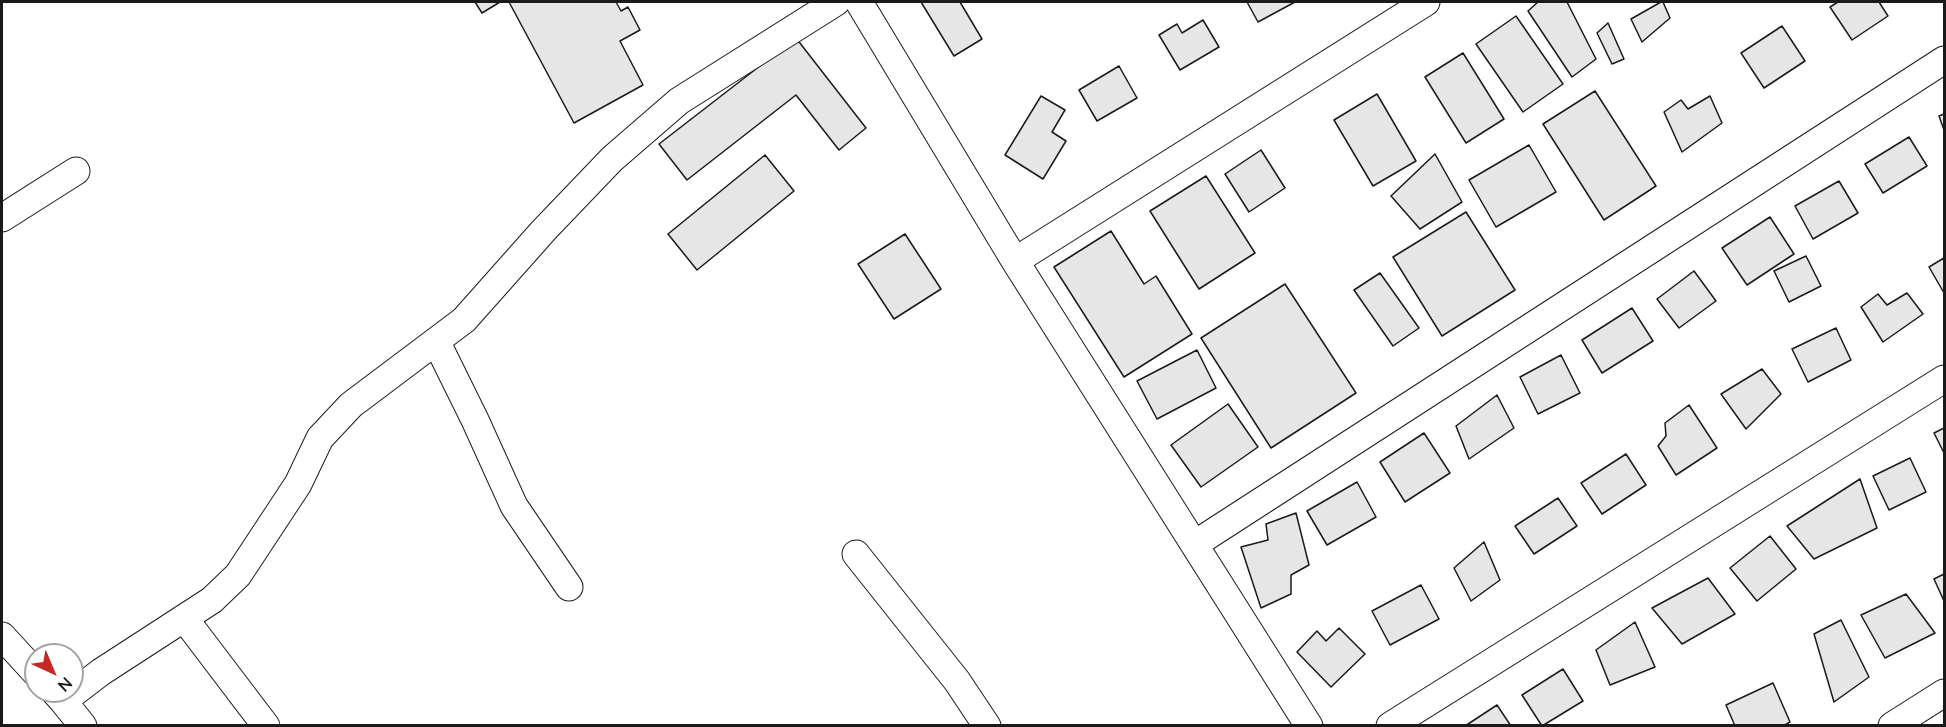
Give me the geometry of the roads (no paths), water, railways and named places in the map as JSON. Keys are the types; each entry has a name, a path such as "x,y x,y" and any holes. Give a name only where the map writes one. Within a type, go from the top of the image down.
{"street":[{"path":"84,681 212,600 238,575 298,484 321,438 351,405 464,320 544,230 612,159 679,101 836,2"},
{"path":"859,2 1015,261 1309,726"},
{"path":"1015,261 1426,2"},
{"path":"1195,544 1944,60"},
{"path":"2,218 76,171"},
{"path":"436,341 514,506 569,587"},
{"path":"1390,726 1944,379"},
{"path":"856,554 957,681 987,726"},
{"path":"184,618 266,726"},
{"path":"2,636 24,659"},
{"path":"1892,726 1944,693"},
{"path":"64,703 83,726"}]}
